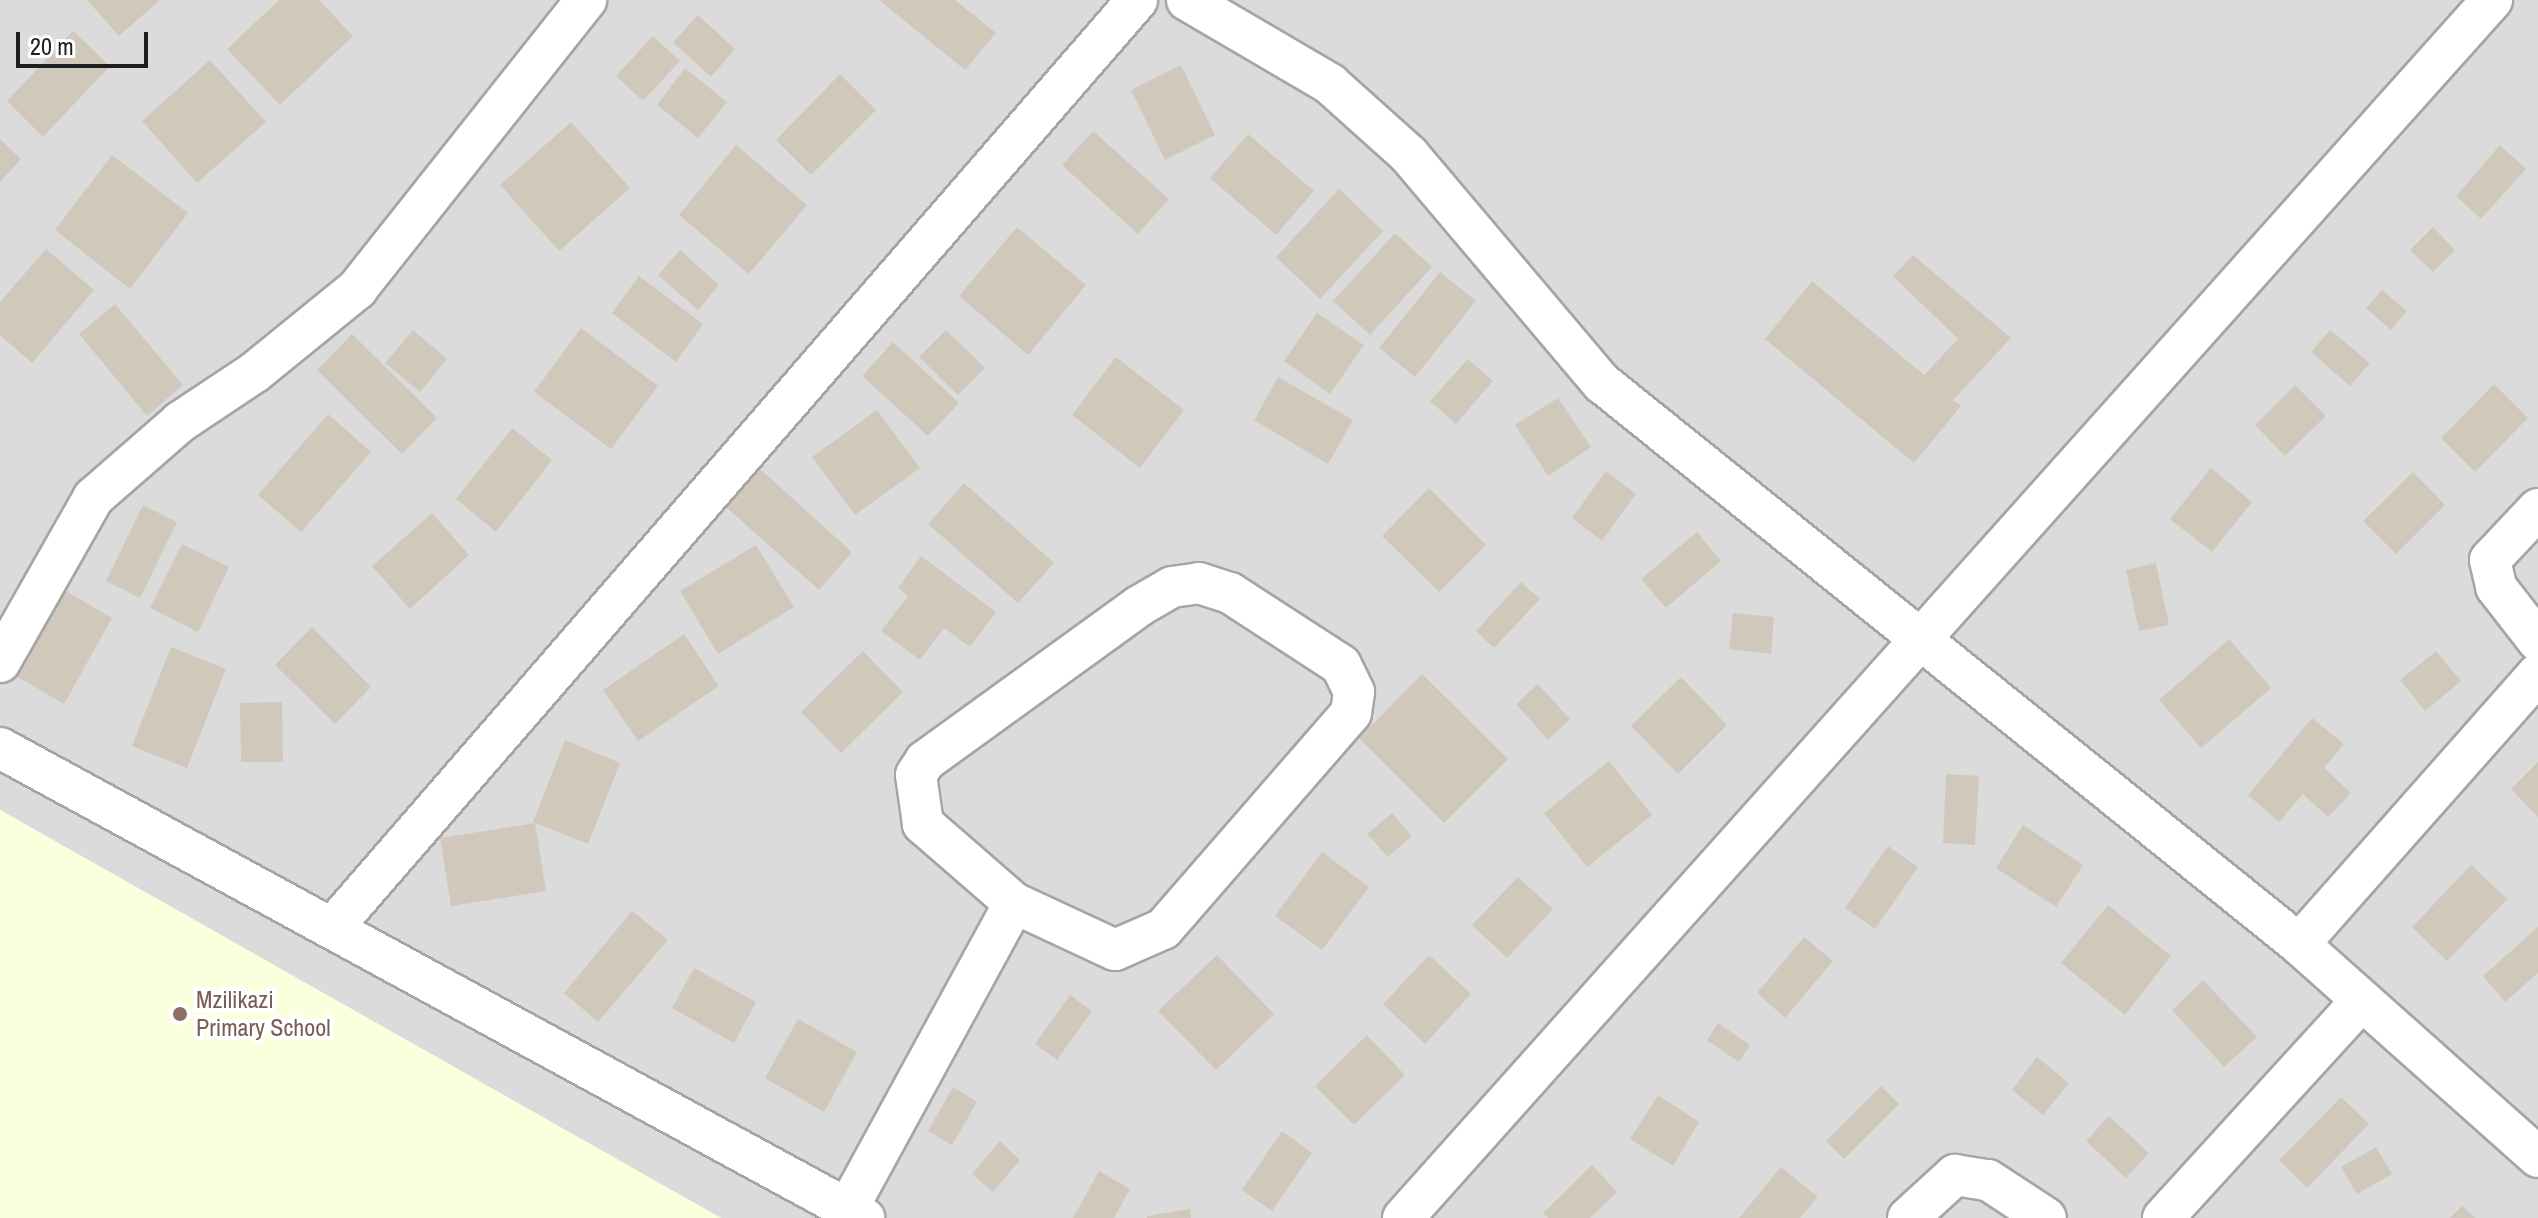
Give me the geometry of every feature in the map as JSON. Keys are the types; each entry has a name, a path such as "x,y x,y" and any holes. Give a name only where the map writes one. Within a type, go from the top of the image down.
{"street":[{"path":"0,662 93,498 180,422 255,372 357,289 586,0"},
{"path":"333,927 1137,0"},
{"path":"1187,0 1330,84 1409,155 1602,383 1921,634 2299,944 2538,1157"},
{"path":"1403,1218 1921,634 2492,0"},
{"path":"2538,509 2490,560 2496,587 2538,641"},
{"path":"1199,583 1230,593 1341,665 1354,692 1351,713 1163,929 1115,950 1014,903 923,824 914,791 925,761 1172,587 1199,583"},
{"path":"2299,944 2538,674"},
{"path":"0,748 856,1213 1014,903"},
{"path":"2163,1218 2362,1000"},
{"path":"1908,1218 1955,1175 1988,1180 2046,1218"}],"shaded area":[{"path":"0,0 2538,0 2538,1218 721,1218 0,810"},
{"name":"Mzilikazi Primary School","path":"0,810 721,1218 0,1218"}],"building":[{"path":"87,0 160,0 119,36"},
{"path":"279,0 319,0 353,36 280,105 227,49"},
{"path":"879,0 955,0 996,33 965,70"},
{"path":"698,15 735,49 711,77 673,42"},
{"path":"73,31 110,66 43,137 7,101"},
{"path":"653,36 680,61 643,101 616,76"},
{"path":"210,60 266,122 197,183 142,121"},
{"path":"1181,65 1215,135 1165,160 1131,90"},
{"path":"685,68 727,102 698,138 657,105"},
{"path":"840,74 876,110 811,175 776,140"},
{"path":"571,122 630,188 559,251 500,185"},
{"path":"1093,131 1169,199 1138,234 1062,165"},
{"path":"1248,134 1314,191 1276,235 1210,178"},
{"path":"0,139 21,159 0,182"},
{"path":"736,145 807,205 749,274 679,215"},
{"path":"2500,145 2526,169 2481,219 2456,196"},
{"path":"112,155 188,213 130,289 55,230"},
{"path":"1339,189 1383,231 1320,299 1276,257"},
{"path":"1017,227 1086,285 1028,355 959,296"},
{"path":"2433,227 2455,250 2433,272 2410,250"},
{"path":"1395,233 1432,267 1370,335 1333,301"},
{"path":"46,249 94,290 32,363 0,335 0,302"},
{"path":"680,250 719,285 698,310 658,275"},
{"path":"1913,255 2011,338 1953,400 1961,406 1914,463 1765,339 1812,281 1924,375 1958,339 1893,276"},
{"path":"1440,272 1476,301 1415,377 1379,348"},
{"path":"639,276 703,324 676,362 612,313"},
{"path":"2382,290 2407,311 2391,330 2366,308"},
{"path":"115,304 183,385 147,416 79,334"},
{"path":"1317,313 1364,345 1330,394 1284,361"},
{"path":"581,328 658,386 611,449 534,392"},
{"path":"413,330 447,359 420,392 385,363"},
{"path":"946,330 985,368 958,395 919,357"},
{"path":"2330,330 2370,363 2350,386 2311,352"},
{"path":"352,334 437,418 402,454 317,370"},
{"path":"893,342 959,403 928,436 862,376"},
{"path":"1116,357 1184,410 1140,468 1072,415"},
{"path":"1468,359 1493,381 1456,424 1430,401"},
{"path":"1278,377 1353,420 1328,464 1254,420"},
{"path":"2494,384 2528,418 2475,472 2441,438"},
{"path":"2295,385 2326,416 2285,456 2255,425"},
{"path":"1558,398 1591,447 1548,476 1515,425"},
{"path":"877,410 920,468 855,515 812,457"},
{"path":"328,414 371,452 301,532 258,495"},
{"path":"512,428 552,460 496,532 456,499"},
{"path":"2211,468 2252,502 2212,552 2170,519"},
{"path":"760,469 852,552 819,590 726,507"},
{"path":"1606,471 1636,494 1602,541 1572,518"},
{"path":"2413,472 2445,505 2396,554 2363,521"},
{"path":"964,483 1054,563 1018,603 928,524"},
{"path":"1429,488 1486,545 1439,592 1382,536"},
{"path":"143,505 177,522 140,598 106,581"},
{"path":"432,513 469,555 410,609 372,566"},
{"path":"1697,532 1721,561 1666,608 1641,579"},
{"path":"182,544 229,567 198,632 150,608"},
{"path":"756,545 794,607 718,654 680,591"},
{"path":"921,556 996,612 970,647 944,628 920,660 881,631 908,596 898,588"},
{"path":"2156,563 2169,625 2139,631 2126,570"},
{"path":"1521,582 1540,599 1494,648 1476,631"},
{"path":"59,587 112,618 64,704 11,673"},
{"path":"1733,613 1774,617 1771,654 1729,649"},
{"path":"312,627 371,687 335,724 275,665"},
{"path":"684,634 719,686 638,741 603,690"},
{"path":"2229,639 2271,688 2201,748 2159,700"},
{"path":"171,647 226,669 187,768 132,746"},
{"path":"863,651 903,692 841,753 801,712"},
{"path":"2436,651 2461,681 2425,711 2400,680"},
{"path":"1422,674 1508,759 1444,823 1359,738"},
{"path":"1681,677 1727,725 1678,774 1631,726"},
{"path":"1538,684 1570,719 1548,740 1516,704"},
{"path":"282,702 283,762 241,762 240,703"},
{"path":"2312,718 2344,744 2324,768 2351,793 2328,817 2303,794 2279,822 2248,795"},
{"path":"565,740 620,763 588,844 533,822"},
{"path":"1609,761 1652,815 1587,867 1544,813"},
{"path":"2538,762 2538,817 2511,789"},
{"path":"1946,774 1979,776 1975,845 1943,843"},
{"path":"1392,813 1412,836 1388,857 1367,834"},
{"path":"535,823 546,891 451,906 440,838"},
{"path":"2023,825 2083,865 2056,907 1996,868"},
{"path":"1888,846 1918,867 1875,929 1845,908"},
{"path":"1322,852 1369,887 1322,950 1275,916"},
{"path":"2471,865 2507,899 2447,961 2412,927"},
{"path":"1518,877 1553,909 1507,958 1472,925"},
{"path":"2108,905 2171,956 2125,1015 2061,963"},
{"path":"632,911 668,940 598,1022 564,993"},
{"path":"2538,927 2538,973 2505,1002 2483,976"},
{"path":"1804,937 1833,961 1785,1018 1757,993"},
{"path":"1217,955 1274,1014 1216,1070 1158,1011"},
{"path":"1429,955 1471,994 1425,1044 1383,1004"},
{"path":"694,968 756,1002 734,1043 672,1008"},
{"path":"2203,980 2257,1037 2224,1067 2172,1010"},
{"path":"1070,995 1092,1011 1057,1060 1035,1044"},
{"path":"798,1019 857,1052 824,1112 765,1078"},
{"path":"1718,1023 1750,1045 1739,1062 1707,1040"},
{"path":"1367,1035 1405,1075 1354,1125 1315,1086"},
{"path":"2037,1057 2069,1083 2043,1115 2012,1090"},
{"path":"1881,1086 1899,1104 1844,1159 1826,1141"},
{"path":"953,1087 977,1102 952,1145 928,1131"},
{"path":"1658,1095 1699,1122 1673,1166 1630,1139"},
{"path":"2341,1097 2369,1124 2307,1188 2279,1160"},
{"path":"2109,1116 2149,1153 2126,1178 2086,1141"},
{"path":"1282,1131 1312,1153 1272,1211 1242,1190"},
{"path":"1000,1141 1020,1160 993,1192 972,1174"},
{"path":"2376,1147 2392,1174 2357,1194 2341,1167"},
{"path":"1592,1165 1617,1192 1590,1218 1548,1218 1543,1213"},
{"path":"1781,1167 1818,1197 1800,1218 1739,1218"},
{"path":"1099,1171 1130,1189 1114,1218 1073,1218"},
{"path":"2462,1206 2475,1218 2450,1218"},
{"path":"1190,1209 1191,1218 1147,1218 1147,1216"}],"place":[{"name":"Mzilikazi Primary School","path":"180,1014"}]}
